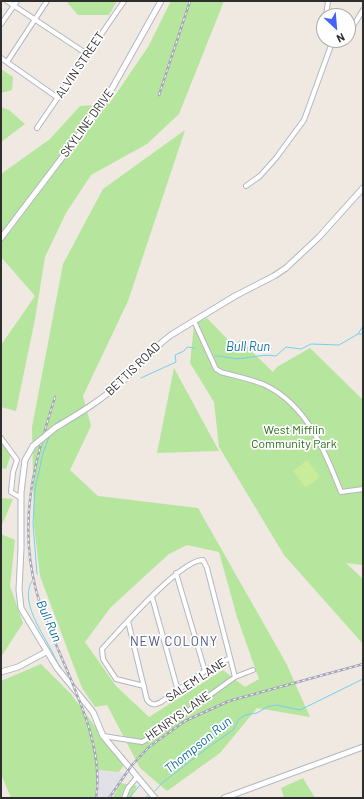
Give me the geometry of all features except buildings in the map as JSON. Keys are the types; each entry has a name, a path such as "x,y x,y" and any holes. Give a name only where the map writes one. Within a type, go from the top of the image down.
{"street":[{"path":"7,1 87,54"},
{"path":"1,24 17,1"},
{"path":"7,62 47,1"},
{"name":"ALVIN STREET","path":"37,128 124,1"},
{"name":"SKYLINE DRIVE","path":"1,238 105,100 162,1"},
{"path":"356,21 363,10"},
{"path":"246,186 260,176 276,158 304,120 330,48"},
{"path":"1,58 58,98"},
{"name":"BETTIS ROAD","path":"156,798 103,736 93,712 46,652 21,608 19,597 21,498 25,460 33,446 55,428 99,402 125,379 162,342 235,296 274,276 286,268 319,237 363,188"},
{"path":"194,321 216,369 221,372 265,385 291,401 298,409 320,443 329,460 341,492 363,489"},
{"path":"1,438 17,460 13,472 11,492 21,498"},
{"path":"128,621 144,686 121,682 116,679 101,654 102,649 128,621 176,573 198,560 203,560 207,568 235,677"},
{"path":"176,573 205,671"},
{"path":"152,597 178,691"},
{"path":"1,672 18,667 46,652"},
{"name":"SALEM LANE","path":"144,686 147,700 151,704 155,705 178,691 205,671 230,658"},
{"name":"HENRYS LANE","path":"103,736 142,742 154,736 226,682 253,670"},
{"path":"224,798 363,747"},
{"path":"124,798 128,788 137,777"}],"shaded area":[{"path":"97,770 125,773 113,798 95,798"}],"green space":[{"path":"66,1 117,1 109,15 78,15"},
{"path":"171,1 224,1 179,114 147,144 91,175 66,213 45,257 35,319 16,411 1,407 1,345 35,296 1,257 1,174 50,139 80,106 109,104 148,47"},
{"path":"1,69 13,77 12,90 1,93"},
{"path":"1,107 9,110 25,124 1,142"},
{"path":"185,130 128,301 83,396 91,426 70,470 98,496 198,508 286,663 310,717 257,708 220,753 167,791 140,768 107,705 95,707 82,688 40,576 34,525 32,427 63,264 103,189","holes":["187,545 219,552 237,617 259,679 245,687 223,670 149,717 116,686 85,642 111,607 169,554"]},
{"name":"West Mifflin Community Park","path":"207,318 233,345 240,340 273,372 277,367 310,348 363,400 363,565 346,563 363,579 363,644 284,555 219,447 214,402 190,363 194,324"},
{"path":"174,368 219,451 157,453"},
{"path":"1,439 11,454 6,469 1,468"},
{"path":"307,460 320,477 306,488 293,471"},
{"path":"1,498 13,499 1,527"},
{"path":"1,534 15,540 10,586 23,623 1,657"},
{"path":"41,664 71,694 124,765 119,772 97,770 95,798 11,798 1,774 1,681"},
{"path":"303,778 315,798 284,798 281,788"},
{"path":"120,783 137,786 131,798 113,798"}],"waterway":[{"name":"Bull Run","path":"215,356 235,359 264,355 276,356 286,347 301,349 311,344 339,345 358,334 363,326"},
{"name":"Bull Run","path":"358,334 363,334"},
{"name":"Bull Run","path":"141,378 176,362 175,355 184,351 187,347 195,348"},
{"name":"Bull Run","path":"53,426 60,420"},
{"name":"Bull Run","path":"37,574 33,523 35,489 43,453 50,435"},
{"name":"Bull Run","path":"32,581 28,597 30,605 41,631 61,668"},
{"name":"Thompson Run","path":"155,791 162,783 233,730 239,719 245,715 257,713 267,707 276,705 300,710 363,679"},
{"name":"Bull Run","path":"129,798 141,784"},
{"name":"Thompson Run","path":"145,798 149,795"}],"railway":[{"path":"159,95 190,1"},
{"path":"55,397 35,469 31,492 28,540 36,590 44,615 76,693 94,746 97,772 96,798"},
{"path":"109,798 132,765 149,747 185,721 229,701 363,664"}],"district":[{"name":"NEW COLONY","path":"174,642"}]}
